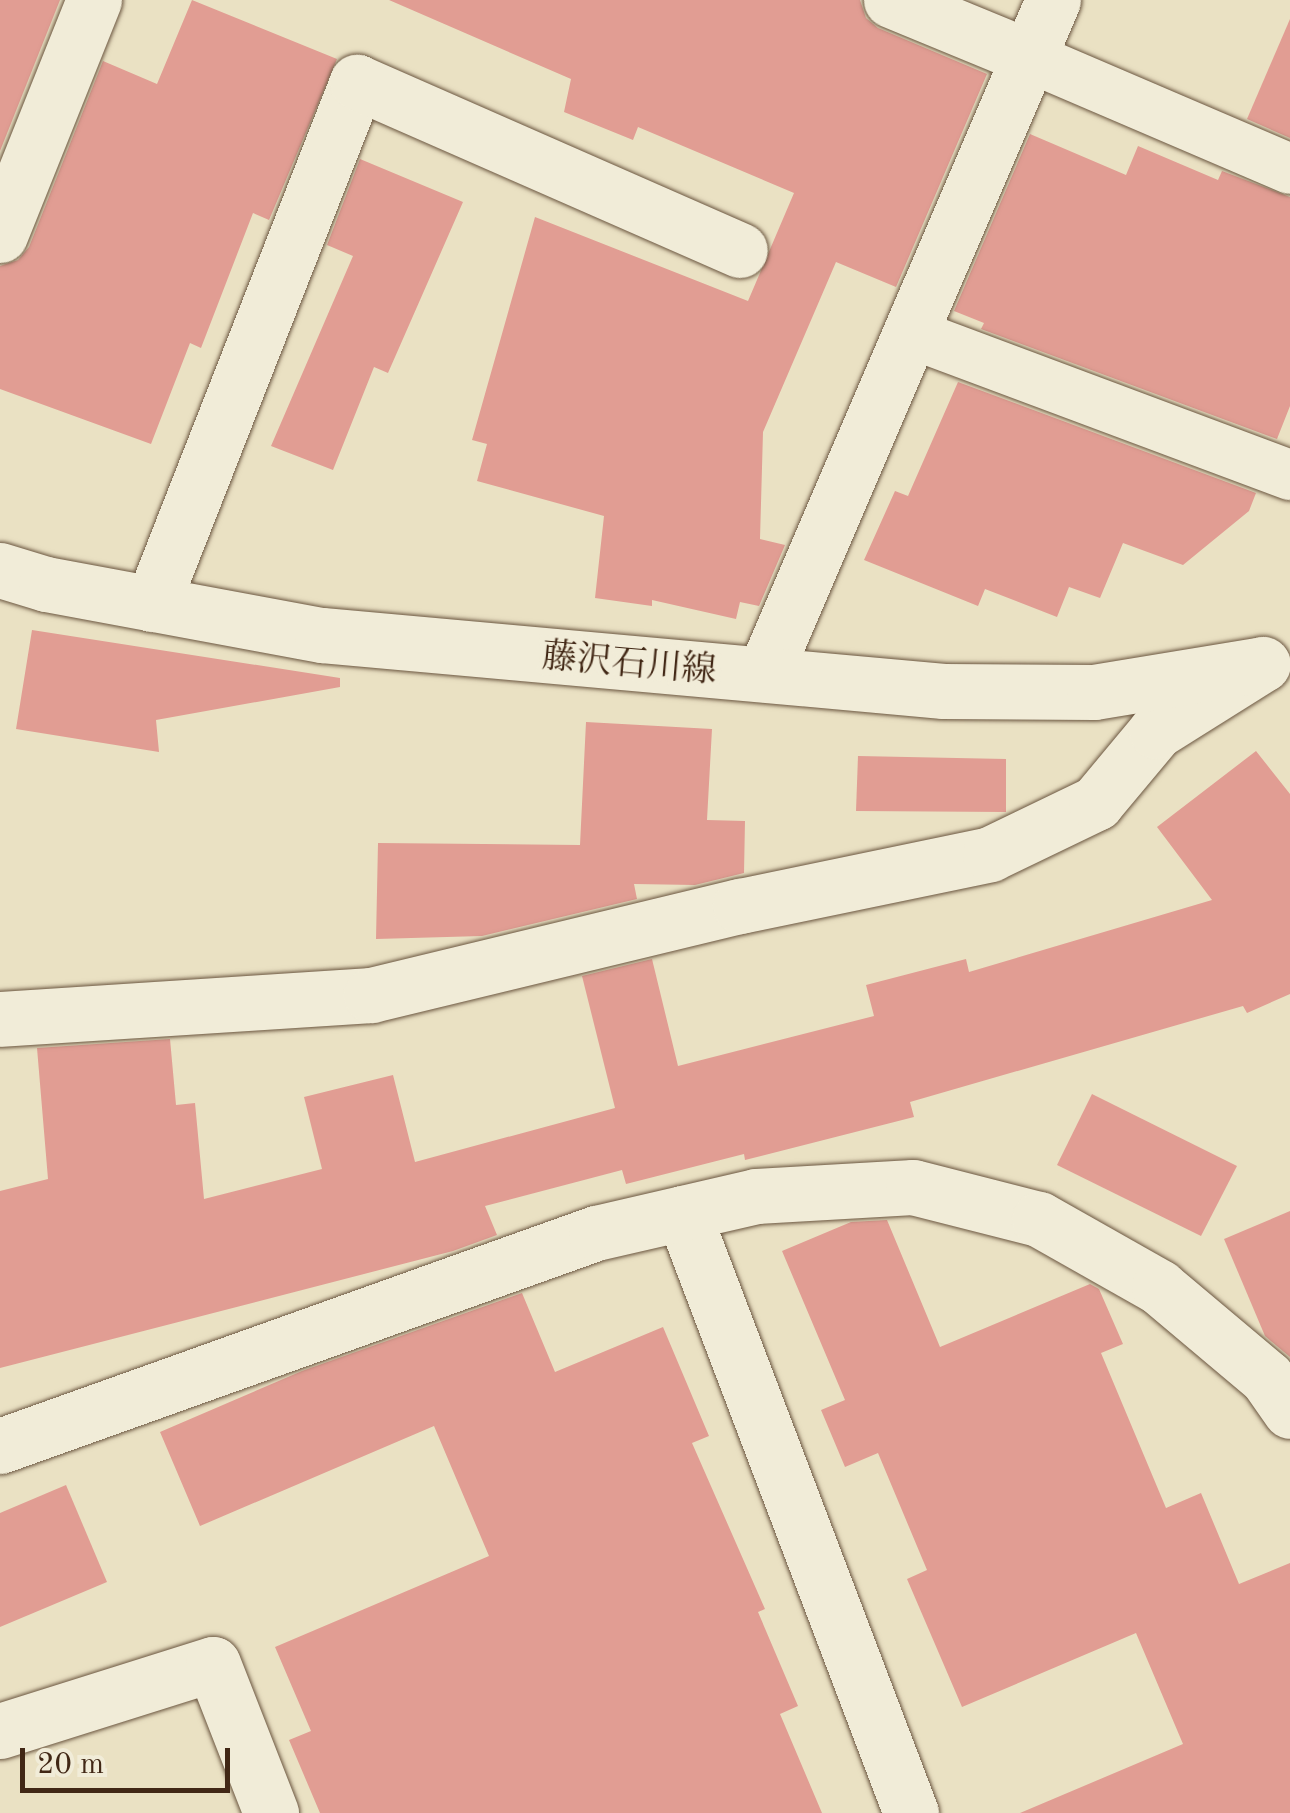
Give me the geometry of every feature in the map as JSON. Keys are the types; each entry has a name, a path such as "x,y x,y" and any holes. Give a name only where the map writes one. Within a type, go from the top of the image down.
{"street":[{"path":"0,235 94,0"},
{"path":"891,0 1290,169"},
{"path":"764,674 1053,0"},
{"path":"152,604 357,82 740,250"},
{"path":"910,333 1290,475"},
{"name":"藤沢石川線","path":"0,570 152,604 322,635 943,691 1094,692 1281,660"},
{"path":"0,1019 372,995 740,906 990,854 1096,803 1156,730 1281,660"},
{"path":"0,1446 596,1233 756,1196 913,1186 1038,1219 1159,1287 1266,1378 1290,1411"},
{"path":"683,1214 911,1813"},
{"path":"0,1731 213,1664 271,1813"}],"building":[{"path":"0,0 60,0 0,151"},
{"path":"192,0 337,59 269,220 253,213 201,348 190,343 151,444 0,389 0,266 18,260 29,247 103,61 157,84"},
{"path":"389,0 860,0 866,18 878,28 987,74 896,287 836,262 763,432 760,539 785,545 759,606 740,602 736,619 652,600 652,606 595,598 604,516 477,481 487,444 472,440 535,217 748,301 794,193 638,127 633,140 564,112 571,79"},
{"path":"1290,19 1290,138 1247,119"},
{"path":"1030,134 1126,175 1138,146 1218,180 1222,171 1290,197 1290,406 1277,439 981,329 984,323 954,311"},
{"path":"360,159 463,202 388,373 374,367 333,470 271,446 353,256 327,245"},
{"path":"958,382 1256,493 1249,511 1183,565 1123,543 1100,598 1069,587 1057,617 985,589 978,606 864,560 895,491 908,496"},
{"path":"32,630 340,678 340,687 156,720 159,752 16,729"},
{"path":"586,722 712,729 707,820 745,821 744,873 695,885 634,884 637,899 482,936 376,939 378,843 580,845"},
{"path":"1256,751 1290,794 1290,994 1247,1013 1243,1006 910,1102 914,1117 745,1160 744,1154 626,1184 622,1170 485,1206 497,1235 453,1251 0,1368 0,1191 48,1179 37,1048 170,1039 176,1105 195,1103 204,1199 322,1169 304,1097 393,1075 415,1162 615,1108 582,976 652,959 678,1066 874,1016 866,985 966,959 969,972 1212,900 1157,827"},
{"path":"858,756 1006,759 1006,812 856,811"},
{"path":"1092,1094 1237,1166 1201,1236 1057,1165"},
{"path":"1290,1211 1290,1357 1265,1336 1224,1239"},
{"path":"887,1220 940,1347 1090,1284 1099,1289 1123,1344 1101,1353 1166,1508 1201,1493 1239,1584 1290,1563 1290,1813 1020,1813 1183,1744 1136,1633 962,1707 907,1579 927,1570 878,1453 845,1467 821,1410 845,1400 782,1251 851,1222"},
{"path":"522,1293 555,1372 663,1327 709,1436 692,1443 765,1609 758,1612 798,1706 780,1714 822,1813 320,1813 289,1740 311,1731 275,1647 489,1556 434,1426 200,1526 160,1432 302,1371"},
{"path":"66,1485 107,1582 0,1627 0,1513"}]}
